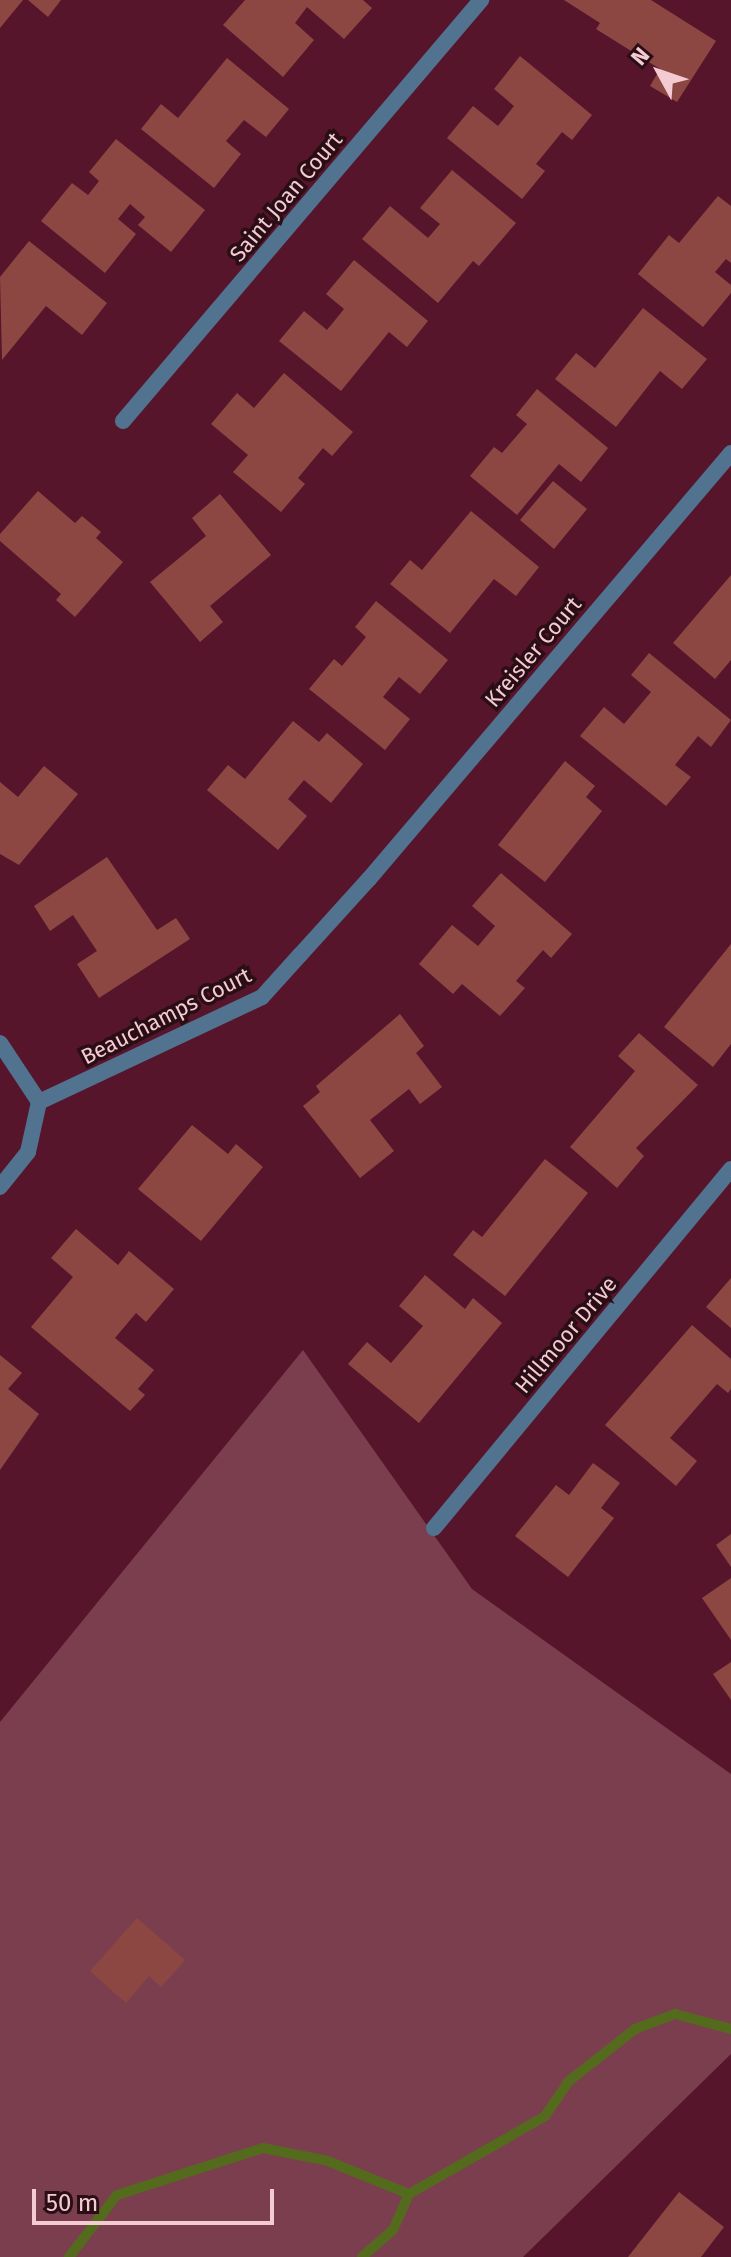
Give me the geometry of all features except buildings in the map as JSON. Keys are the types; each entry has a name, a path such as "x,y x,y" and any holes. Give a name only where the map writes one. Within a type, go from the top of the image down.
{"street":[{"name":"Saint Joan Court","path":"123,421 481,0"},
{"name":"Kreisler Court","path":"300,955 369,879 731,453"},
{"name":"Beauchamps Court","path":"39,1102 262,997 300,955"},
{"path":"0,1043 39,1102 28,1152 0,1187"},
{"name":"Hillmoor Drive","path":"434,1528 731,1169"}],"shaded area":[{"path":"303,1350 472,1589 731,1774 731,2054 523,2257 0,2257 0,1722"}],"waterway":[{"path":"362,2257 393,2230 409,2194 545,2116 569,2081 635,2029 675,2014 731,2029"},
{"path":"69,2257 117,2195 263,2148 328,2161 409,2194"}]}
